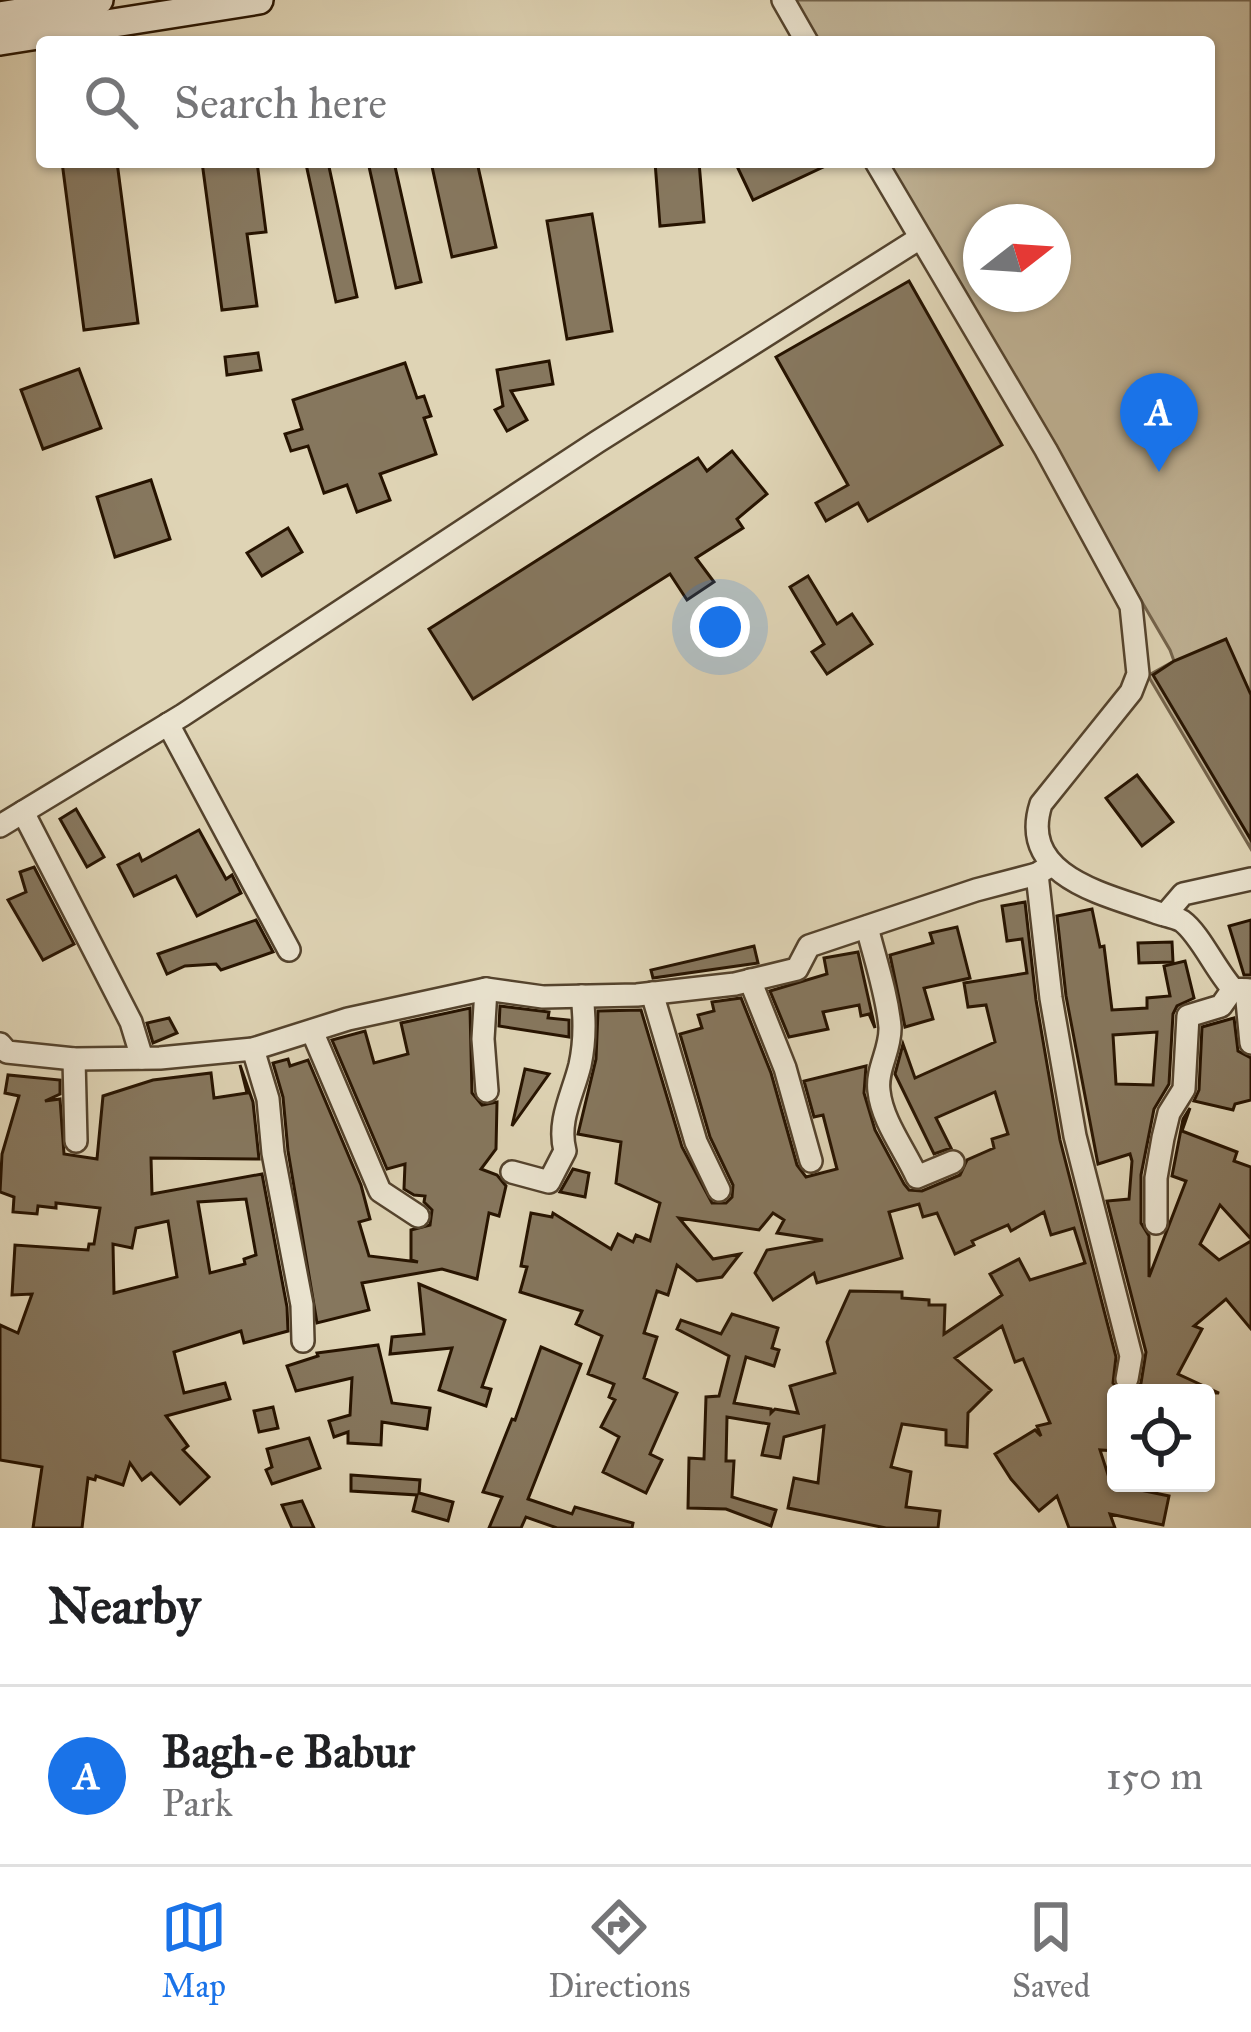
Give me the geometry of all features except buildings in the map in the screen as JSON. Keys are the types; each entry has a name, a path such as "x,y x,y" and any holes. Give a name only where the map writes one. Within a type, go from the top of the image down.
{"main road":[{"path":"0,16 99,0"},
{"path":"0,41 259,0"}],"street":[{"path":"782,0 803,36"},
{"path":"879,168 1046,450 1131,607 1138,674 1131,692 1037,815 1051,998 1075,1136 1131,1355 1127,1379"},
{"path":"0,826 167,724 597,442 920,238"},
{"path":"167,724 289,950"},
{"path":"23,812 131,1022 142,1058"},
{"path":"0,1044 8,1052 74,1059 253,1049 312,1030 486,989 543,997 582,996 652,993 750,980 797,969 809,946 1044,870 1183,922 1243,989 1251,1043"},
{"path":"1165,915 1183,893 1251,879"},
{"path":"867,927 890,1025 879,1091 886,1114 917,1177 953,1162"},
{"path":"750,980 784,1068 812,1161"},
{"path":"486,989 483,1039 488,1091"},
{"path":"1156,1223 1162,1138 1169,1113 1184,1089 1188,1016 1221,1006 1243,989"},
{"path":"652,993 696,1142 719,1190"},
{"path":"512,1172 549,1182 565,1150 560,1132 581,1060 582,996"},
{"path":"312,1030 380,1191 418,1216"},
{"path":"253,1049 268,1100 273,1154 302,1305 303,1341"},
{"path":"74,1059 76,1142"}],"shaded area":[{"path":"791,0 1251,0 1251,849 1150,679 1149,675 1174,661 973,312 1071,312 1071,204 963,204 963,296 889,168 1215,168 1215,36 812,36"}],"place":[{"name":"Bagh-e Babur","path":"1159,472"}]}
